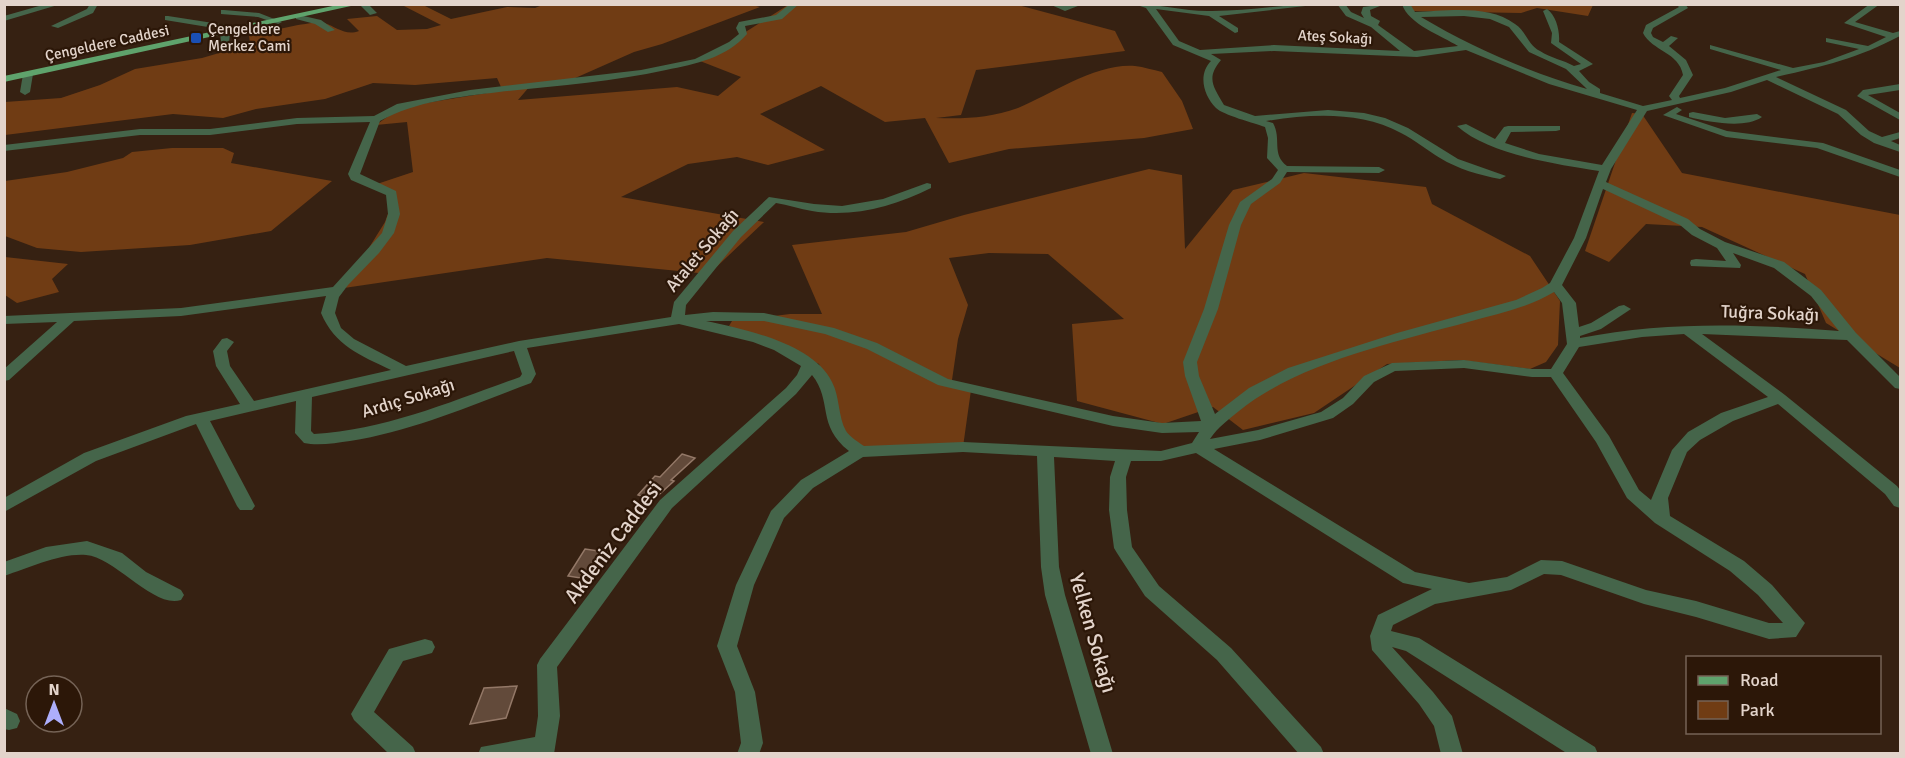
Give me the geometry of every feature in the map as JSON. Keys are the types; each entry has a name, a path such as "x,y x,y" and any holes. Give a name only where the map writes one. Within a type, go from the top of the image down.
{"main road":[{"name":"Çengeldere Caddesi","path":"4,79 356,4"}],"street":[{"path":"4,19 57,4"},
{"path":"55,26 90,11 94,4"},
{"path":"363,4 373,13"},
{"path":"4,148 140,132 210,132 297,122 376,119 400,106 470,93 641,73 697,61 732,44 743,34 740,28 742,24 779,17 795,4"},
{"path":"1053,4 1065,9 1079,4"},
{"path":"1138,4 1211,14 1319,4"},
{"path":"1341,4 1346,13 1371,24 1396,45 1414,54"},
{"path":"1381,4 1366,9 1365,13 1368,18 1396,34"},
{"path":"1406,4 1408,11 1413,15 1467,48 1552,82 1639,108 1659,104 1677,105 1725,122 1757,117"},
{"path":"1677,105 1674,96 1688,75 1687,66 1664,46 1650,39 1647,33 1649,27 1684,8 1680,4"},
{"path":"1876,4 1848,24 1897,35"},
{"path":"1150,7 1176,43 1217,60 1209,68 1207,84 1220,107 1269,125 1273,131 1273,144 1269,152 1272,161 1284,169 1379,170"},
{"path":"1547,11 1556,33 1554,43 1588,64 1573,70"},
{"path":"224,12 259,15 278,22"},
{"path":"1211,14 1234,30"},
{"path":"1413,15 1479,15 1503,21 1515,27 1524,43 1532,50 1573,70 1586,85 1639,108"},
{"path":"299,17 318,22 331,30"},
{"path":"168,18 223,27 226,32 225,44"},
{"path":"1897,35 1869,49 1826,64 1767,76 1677,105 1668,115 1726,134 1819,146 1900,174"},
{"path":"1664,46 1674,38"},
{"path":"1829,40 1869,49"},
{"path":"1713,47 1793,71"},
{"name":"Ateş Sokağı","path":"1201,52 1274,48 1414,54 1467,48"},
{"path":"24,92 28,74"},
{"path":"1767,76 1842,112 1865,133 1878,141 1900,149"},
{"path":"1900,87 1866,92 1862,96 1900,117"},
{"path":"1198,447 1210,426 1254,391 1293,371 1402,336 1521,303 1537,297 1555,285 1580,238 1605,169 1639,108"},
{"path":"1256,119 1313,115 1357,116 1380,120 1412,134 1447,157 1481,172 1500,176"},
{"path":"376,119 354,174 355,178 392,193 396,203 396,217 388,233 373,253 333,291 329,306 329,319 335,330 349,341 406,372"},
{"path":"1462,126 1499,145 1542,159 1605,169"},
{"path":"1499,145 1508,129 1556,128"},
{"path":"1878,141 1900,135"},
{"path":"1210,426 1192,376 1190,362 1211,309 1235,225 1246,202 1276,181 1284,169"},
{"path":"1601,184 1653,206 1721,245 1766,259 1792,273 1826,303 1851,336 1900,385"},
{"name":"Atalet Sokağı","path":"860,452 839,432 823,378 800,357 745,335 714,326 678,320 679,305 768,201 773,199 816,208 852,207 899,199 927,186"},
{"path":"1696,263 1735,265 1721,245"},
{"path":"1555,285 1569,303 1573,339"},
{"path":"4,320 181,312 333,291"},
{"path":"1555,373 1573,339 1624,309"},
{"path":"4,506 90,457 201,418 519,345 678,320 726,316 782,320 852,338 926,374 965,388 1142,426 1177,429 1210,426"},
{"path":"4,377 69,318"},
{"name":"Tuğra Sokağı","path":"1688,330 1779,398 1891,490 1900,502"},
{"name":"Tuğra Sokağı","path":"1573,339 1688,330 1770,330 1851,336"},
{"path":"227,342 220,351 223,366 249,407"},
{"name":"Ardıç Sokağı","path":"304,394 303,433 310,439 327,439 403,423 526,380 529,374 519,345"},
{"path":"1877,361 1900,370"},
{"path":"753,750 746,692 727,646 745,585 777,515 807,484 860,452 963,447 1161,456 1260,435 1327,415 1348,401 1369,380 1392,367 1464,364 1532,374 1555,373"},
{"name":"Akdeniz Caddesi","path":"544,749 549,716 547,665 666,504 791,391 804,376 809,365"},
{"path":"1452,753 1444,723 1426,698 1382,650 1380,636 1385,620 1431,597 1511,583 1541,567 1562,568 1644,597 1696,609 1769,631 1789,631 1795,623 1766,590 1737,566 1661,519 1633,495 1603,440 1555,373"},
{"path":"1661,519 1659,498 1680,450 1694,436 1727,417 1779,398"},
{"path":"201,418 246,506"},
{"path":"1198,447 1410,578 1473,590"},
{"name":"Yelken Sokağı","path":"1045,451 1050,567 1055,595 1102,753"},
{"path":"1125,456 1118,477 1118,510 1123,548 1152,591 1224,654 1313,753"},
{"path":"4,569 46,554 87,548 115,558 139,577 174,595"},
{"path":"1380,636 1412,644 1587,753"},
{"path":"405,753 362,714 396,655 425,648"},
{"path":"489,753 544,749"}],"green space":[{"path":"545,4 748,4 760,7 662,44 634,52 573,79 501,87 497,78 415,85 373,83 325,99 256,109 223,118 173,114 5,135 5,102 61,98 100,85 135,69 202,58 250,44 249,35 318,23 324,23 345,32 354,32 359,31 347,19 377,16 397,30 427,29 441,25 402,5 423,5 451,19 507,7 535,8"},
{"path":"1408,4 1593,5 1588,16 1537,8 1521,13 1408,11"},
{"path":"788,5 1018,5 1115,31 1125,51 976,70 961,115 936,118 997,114 1018,108 1090,74 1120,66 1135,66 1162,72 1182,101 1193,129 1144,138 1009,149 949,163 925,118 885,122 821,86 760,114 825,150 768,165 737,157 688,164 621,197 764,222 709,274 547,258 344,288 385,222 395,194 377,184 413,172 407,122 376,125 401,107 530,86 518,100 677,87 718,96 741,77 700,61"},
{"path":"1632,113 1642,114 1682,173 1900,215 1900,368 1826,323 1805,274 1702,227 1646,224 1609,262 1585,251"},
{"path":"172,148 223,148 234,153 231,163 332,181 271,231 190,245 81,252 37,248 5,236 5,181 67,172 123,158 132,152"},
{"path":"1149,169 1182,175 1185,249 1233,190 1304,173 1426,187 1432,204 1530,256 1560,301 1558,345 1546,362 1530,369 1460,360 1387,364 1314,413 1243,430 1213,407 1163,424 1077,401 1072,324 1124,319 1048,254 989,253 949,258 968,305 958,339 952,380 959,387 971,390 963,447 860,452 839,432 834,408 819,364 729,326 732,321 790,314 822,314 792,245 906,232 964,215"},
{"path":"5,257 68,264 52,279 59,292 17,303 5,295"}],"building":[{"path":"682,454 695,458 671,480 674,481 653,500 638,495 655,476 660,477"},
{"path":"585,549 612,553 593,580 568,576"},
{"path":"517,686 506,718 470,724 484,688"}],"place":[{"name":"Çengeldere Merkez Cami","path":"196,38"}]}
